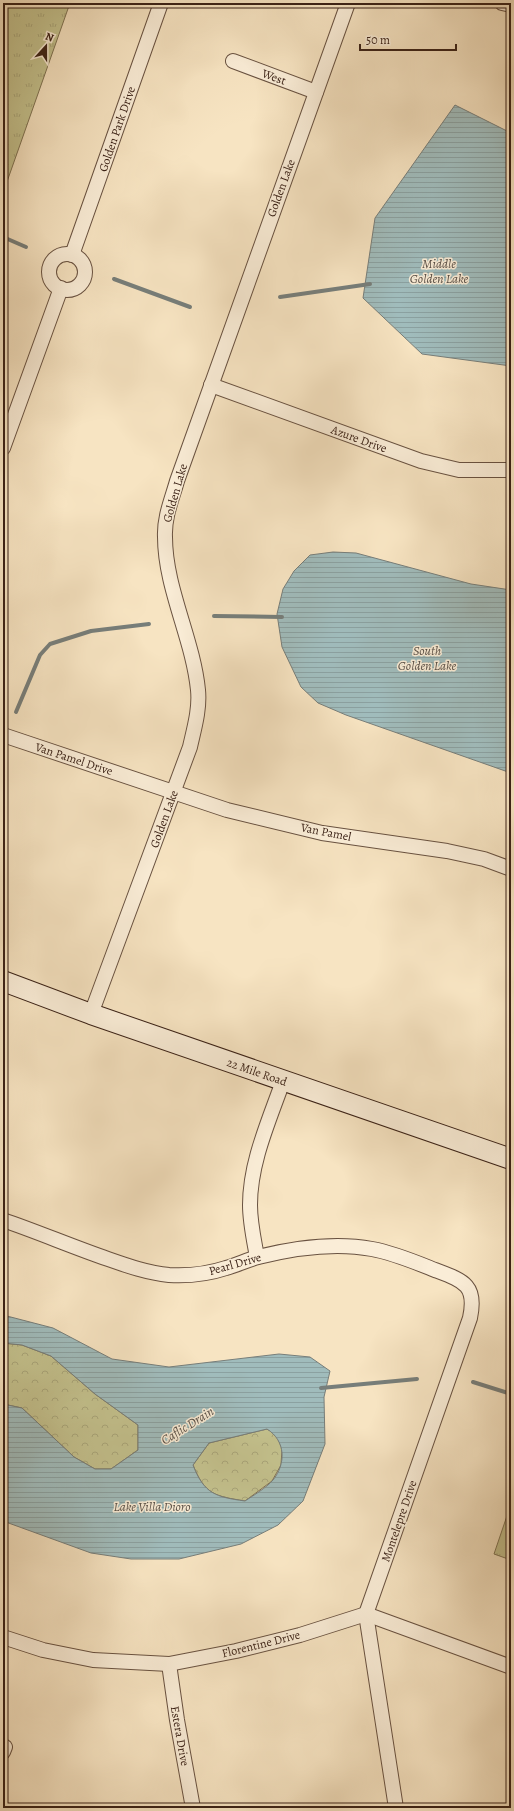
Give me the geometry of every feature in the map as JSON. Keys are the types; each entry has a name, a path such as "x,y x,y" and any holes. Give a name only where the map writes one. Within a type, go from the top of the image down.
{"street":[{"name":"Golden Park Drive","path":"72,255 161,3"},
{"name":"Golden Lake","path":"91,1014 190,747 196,720 198,691 193,663 166,557 164,535 167,514 211,385 348,3"},
{"path":"502,3 511,5"},
{"name":"West","path":"233,62 316,92"},
{"path":"63,254 72,255 79,258 84,264 86,272 81,284 77,288 65,290 55,286 49,276 51,264 63,254"},
{"path":"3,448 61,288"},
{"name":"Azure Drive","path":"211,385 421,461 459,470 511,470"},
{"name":"Van Pamel Drive","path":"3,735 144,782"},
{"name":"Van Pamel","path":"144,782 227,810 322,833 447,851 484,859 511,869"},
{"name":"22 Mile Road","path":"3,981 91,1014 511,1159"},
{"path":"257,1257 250,1206 255,1163 283,1081"},
{"name":"Pearl Drive","path":"3,1220 136,1269 155,1273 202,1274 224,1269 257,1257 298,1250 340,1246 374,1250 426,1266"},
{"name":"Montelepre Drive","path":"396,1808 366,1614 470,1318 473,1305 471,1294 464,1283 426,1266"},
{"path":"366,1614 511,1667"},
{"name":"Florentine Drive","path":"3,1637 43,1650 93,1660 169,1664 300,1635 366,1614"},
{"name":"Estera Drive","path":"169,1664 177,1720 194,1808"},
{"path":"3,1746 5,1747 3,1752"}],"green space":[{"path":"3,3 70,3 3,193"},
{"path":"3,1343 22,1345 51,1356 95,1394 138,1425 138,1450 111,1469 95,1469 74,1457 22,1408 3,1404"},
{"path":"267,1429 277,1435 282,1449 281,1465 272,1481 245,1501 219,1495 212,1492 202,1483 193,1465 209,1443"},
{"path":"511,1504 511,1560 494,1554"}],"water":[{"name":"Middle Golden Lake","path":"455,105 511,133 511,366 422,354 363,298 375,218"},
{"name":"South Golden Lake","path":"333,552 356,553 471,584 511,590 511,773 346,715 318,703 301,687 282,647 277,614 283,589 294,571 310,555"},
{"name":"Lake Villa Dioro","path":"3,1315 53,1328 112,1359 169,1367 279,1354 310,1357 330,1371 324,1397 325,1444 303,1501 278,1525 241,1544 179,1559 131,1559 91,1553 3,1521 3,1404 22,1408 74,1457 95,1469 111,1469 138,1450 138,1425 95,1394 51,1356 22,1345 3,1343","holes":["267,1429 273,1434 281,1446 282,1460 280,1467 273,1480 267,1486 245,1501 226,1498 212,1492 197,1475 193,1465 209,1443"]}],"waterway":[{"path":"3,237 26,247"},
{"path":"114,279 190,307"},
{"path":"280,297 370,284"},
{"path":"214,616 282,617"},
{"path":"16,712 40,655 50,644 91,631 149,624"},
{"name":"Caflic Drain","path":"321,1388 417,1379"},
{"name":"Caflic Drain","path":"473,1382 511,1394"}]}
